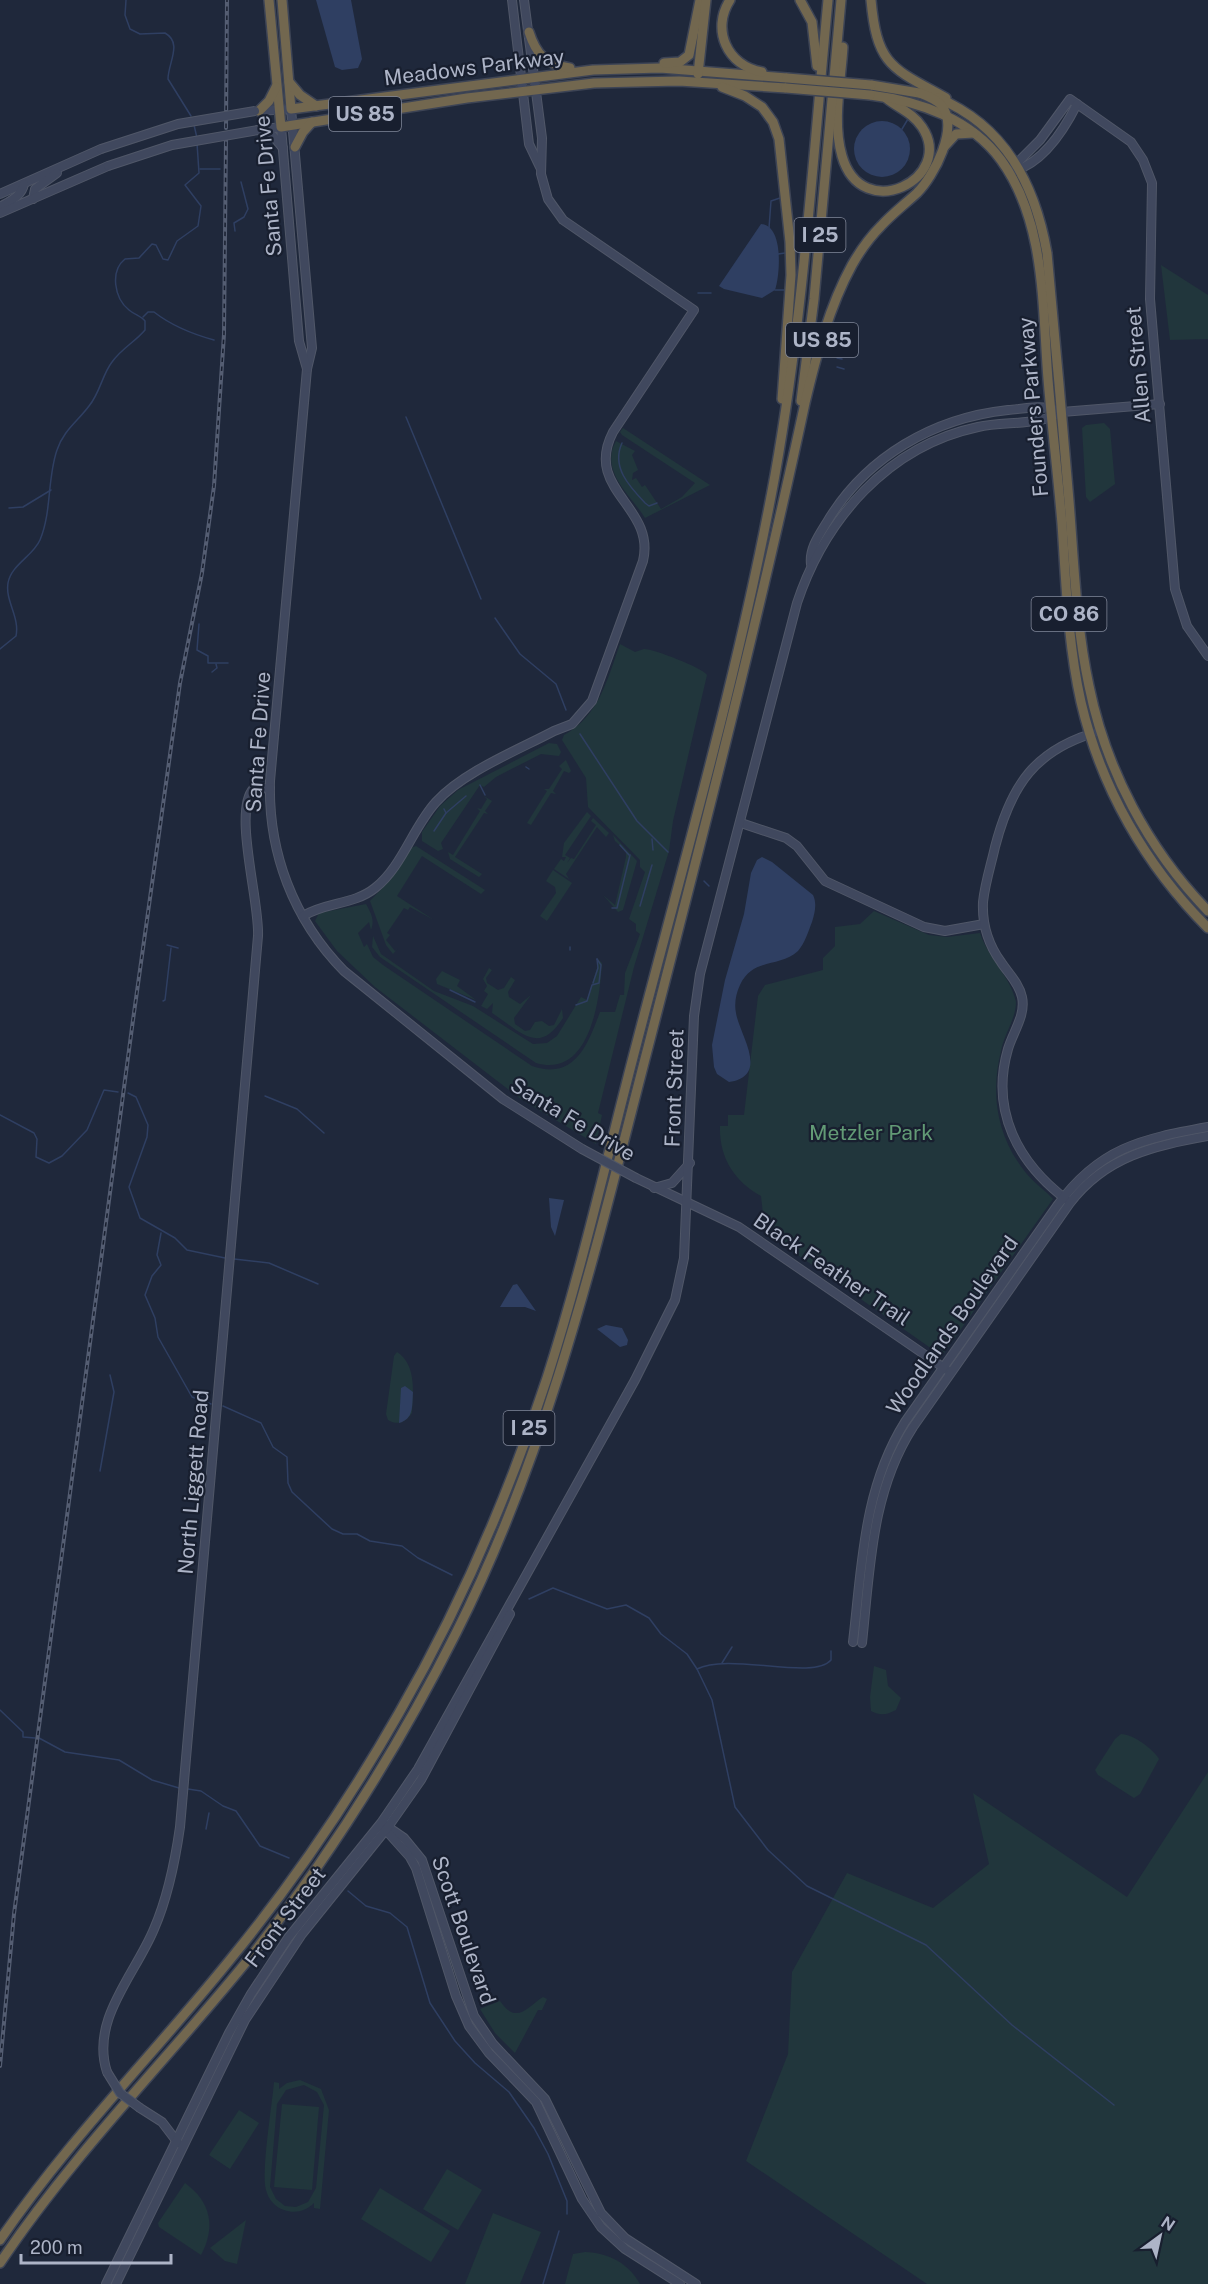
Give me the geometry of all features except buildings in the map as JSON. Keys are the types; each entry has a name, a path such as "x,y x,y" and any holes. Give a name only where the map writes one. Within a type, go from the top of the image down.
{"highway":[{"name":"Santa Fe Drive","path":"269,0 281,127"},
{"name":"Santa Fe Drive","path":"282,0 291,109"},
{"path":"646,69 659,63 680,62 689,55 700,0"},
{"path":"706,0 698,71 700,78 711,83"},
{"path":"730,0 721,25 730,52 751,69 787,83"},
{"path":"800,0 812,22 817,48 812,181"},
{"name":"I 25","path":"0,2240 60,2159 230,1960 307,1858 354,1788 400,1711 450,1616 482,1547 522,1448 561,1333 741,636 781,442 794,355 828,0"},
{"path":"844,0 839,146 846,166 855,180 866,187 881,191 899,189 912,182 921,173 928,155 927,138 920,124 884,97"},
{"name":"I 25","path":"0,2263 69,2168 245,1963 316,1867 375,1779 423,1697 489,1564 555,1394 595,1256 746,668 790,468 814,299 844,0"},
{"path":"871,0 878,44 890,64 922,86 973,113 990,127 991,131"},
{"path":"529,32 536,52 547,61 587,70"},
{"name":"Meadows Parkway","path":"291,109 587,70 698,71 787,83"},
{"name":"US 85","path":"288,81 300,95 316,106"},
{"name":"Meadows Parkway","path":"281,127 537,89 626,81 711,83"},
{"name":"US 85","path":"711,83 758,104 769,116 779,139 790,242 791,274 781,442"},
{"name":"Founders Parkway","path":"711,83 787,83 920,93 955,106 991,131 1015,168 1041,215 1047,253 1085,662 1095,732 1147,833 1168,863 1208,911"},
{"path":"257,111 269,101 276,87"},
{"name":"Founders Parkway","path":"871,90 884,97 911,102 946,116 974,133 1015,168 1032,226 1041,289 1074,664 1111,789 1142,846 1169,885 1208,928"},
{"name":"US 85","path":"790,468 819,351 847,275 872,235 927,182 944,148 946,116 939,102 920,93"},
{"path":"295,147 303,132 312,122"},
{"path":"944,148 956,134 974,133"},
{"path":"1198,917 1208,923"}],"street":[{"path":"303,916 322,906 357,898 373,890 386,877 429,811 448,791 494,762 554,731 569,726 590,706 646,548 639,520 615,491 609,478 606,463 608,444 618,424 694,310 563,220 548,200 540,167 529,144 512,0"},
{"path":"524,0 537,89 543,152 540,167"},
{"name":"Allen Street","path":"1015,168 1038,158 1050,145 1074,101 1126,138 1140,153 1149,172 1153,201 1150,299 1175,589 1186,626 1208,656"},
{"name":"Meadows Parkway","path":"0,194 101,149 161,128 257,111 291,109"},
{"name":"Santa Fe Drive","path":"291,109 312,354 307,369 270,788 270,818 276,853 289,889 303,916 328,954 356,982 503,1099 582,1149 686,1204"},
{"name":"Meadows Parkway","path":"0,213 108,166 172,145 281,127"},
{"name":"Santa Fe Drive","path":"281,127 299,340 307,369"},
{"path":"260,130 273,136 283,148"},
{"path":"33,199 35,189 62,167"},
{"path":"0,207 15,198 23,190 24,184"},
{"name":"Front Street","path":"116,2284 238,2032 267,1984 302,1934 385,1827 438,1751 499,1638 521,1587 635,1380 675,1300 684,1262 697,988 797,603 811,564 813,548 836,508 864,475 901,446 934,429 969,416 1050,407 1062,412 1160,404"},
{"name":"Front Street","path":"811,564 841,518 861,493 879,475 907,455 945,437 974,428 1051,419 1062,412"},
{"path":"1067,1200 1030,1167 1017,1146 1007,1122 1003,1074 1007,1052 1021,1014 1022,997 1017,985 994,951 984,924 984,894 1000,828 1013,794 1027,773 1047,754 1069,741 1095,732"},
{"name":"North Liggett Road","path":"181,2150 162,2122 120,2093 107,2072 102,2047 106,2024 155,1928 169,1884 180,1827 258,936 258,914 249,860 248,800 254,788 270,788"},
{"path":"741,823 786,838 797,846 825,881 924,927 945,931 984,924"},
{"name":"Woodlands Boulevard","path":"862,1643 875,1527 885,1481 906,1438 1088,1170 1120,1149 1151,1138 1208,1127"},
{"name":"Woodlands Boulevard","path":"853,1642 866,1526 877,1479 895,1439 944,1368 1067,1200 1089,1181 1125,1156 1153,1147 1208,1136"},
{"path":"654,1188 672,1183 690,1163"},
{"name":"Black Feather Trail","path":"686,1204 727,1220 749,1233 951,1373"},
{"name":"Front Street","path":"106,2284 235,2021 263,1975 305,1917 385,1827"},
{"name":"Scott Boulevard","path":"385,1827 406,1852 416,1869 465,2019 482,2045 536,2102 587,2208 608,2234 680,2284"},
{"name":"Scott Boulevard","path":"385,1827 410,1844 422,1860 474,2016 493,2044 545,2099 589,2193 608,2221 634,2245 696,2284"}],"green space":[{"path":"1161,265 1208,295 1208,339 1170,340"},
{"path":"1104,423 1110,429 1115,484 1090,502 1086,497 1082,428 1086,425"},
{"path":"623,428 710,485 645,518 614,472 611,462 616,441 635,451 632,455 638,470 633,473 632,480 636,478 642,487 645,485 661,509 682,497 695,483 622,435 620,432"},
{"path":"620,644 635,652 644,649 667,655 707,675 673,821 669,851 634,967 598,1113 602,1115 596,1144 522,1100 375,987 337,951 315,921 319,913 366,904 373,923 371,930 369,922 358,933 364,947 367,944 373,957 383,965 532,1066 547,1069 559,1068 578,1057 585,1047 600,1012 615,1012 620,995 624,995 625,973 640,934 636,931 636,924 629,919 645,872 640,867 640,860 588,807 586,778 562,740 564,735 586,718 594,707 606,684"},
{"path":"549,743 557,744 561,752 559,756 541,754 496,777 484,787 480,785 441,843 443,849 438,851 422,841 422,832 440,806 458,790"},
{"path":"566,760 571,771 569,773 564,771 553,791 556,794 551,793 531,825 527,823 547,791 544,789 549,789 562,769 559,766"},
{"path":"484,796 492,801 485,811 488,814 484,813 455,857 482,874 479,877 450,859 448,852 453,855 480,811 477,808 481,809 487,799"},
{"path":"587,812 591,816 565,855 570,858 567,863 571,858 574,859 596,825 591,821 593,818 609,833 606,837 597,827 566,874 569,879 554,869 561,859 564,861 566,857 562,857 564,843"},
{"path":"613,835 637,861 623,910 618,912 603,895 615,905 626,857 626,851 615,841"},
{"path":"416,846 485,890 481,894 422,856 397,896 434,920 410,907 408,910 404,908 387,933 390,935 386,940 395,951 398,948 393,954 386,945 370,901 391,879 411,848"},
{"path":"553,870 572,883 547,921 540,916 556,893 555,887 546,881"},
{"name":"Metzler Park","path":"874,911 929,935 947,937 980,933 988,951 1009,984 1016,1002 1003,1045 996,1084 996,1099 1002,1130 1008,1145 1026,1173 1053,1199 942,1356 765,1232 761,1196 743,1183 730,1167 725,1158 720,1137 720,1126 728,1126 728,1115 744,1115 758,996 765,985 823,970 823,958 835,946 835,927 860,924"},
{"path":"373,936 381,954 434,991 473,1006 533,1044 547,1043 557,1036 581,997 587,1000 597,968 597,958 602,963 601,978 594,1015 588,1032 580,1048 569,1059 554,1065 536,1063 380,957 372,947"},
{"path":"489,968 492,970 486,978 487,983 498,990 504,988 511,977 515,980 508,992 509,997 520,1004 531,995 514,1018 515,1024 525,1031 530,1030 535,1022 542,1021 549,1026 554,1025 562,1009 563,1018 546,1036 529,1037 492,1013 493,1003 487,1009 481,1006 488,994 484,991 487,986 483,979"},
{"path":"442,971 460,980 457,986 476,1000 437,984 436,979"},
{"path":"397,1352 408,1364 413,1388 412,1413 407,1419 398,1423 388,1420 386,1414 394,1356"},
{"path":"874,1666 886,1670 888,1686 901,1698 896,1710 886,1714 871,1711 870,1697"},
{"path":"1121,1734 1131,1736 1142,1743 1159,1759 1140,1794 1134,1798 1098,1775 1095,1770 1115,1739"},
{"path":"1208,1772 1208,2284 927,2284 746,2161 788,2054 792,1972 847,1873 933,1908 989,1864 973,1793 1127,1897"},
{"path":"543,1997 547,1999 542,2010 538,2010 515,2053 495,2033 480,2009 500,2001 506,2008 517,2013 527,2009"},
{"path":"300,2080 321,2089 329,2110 320,2209 314,2208 314,2203 300,2211 284,2210 272,2202 266,2190 266,2154 274,2082 279,2083 279,2089 287,2083","holes":["304,2085 317,2092 324,2105 316,2188 308,2202 296,2207 285,2206 276,2199 270,2187 277,2104 286,2090"]},
{"path":"282,2104 319,2107 312,2190 274,2187"},
{"path":"239,2110 259,2123 230,2169 209,2155"},
{"path":"447,2169 482,2190 458,2230 423,2209"},
{"path":"185,2183 201,2198 208,2216 208,2235 201,2255 159,2227 158,2223"},
{"path":"380,2188 450,2231 431,2262 361,2219"},
{"path":"493,2213 541,2232 520,2284 465,2284"},
{"path":"246,2220 237,2264 225,2261 210,2248"},
{"path":"585,2252 602,2254 617,2260 630,2270 640,2284 565,2284 573,2254"}],"water":[{"path":"316,0 351,0 362,59 358,68 342,70 335,67"},
{"path":"876,121 888,121 898,125 906,133 910,149 906,165 898,173 888,177 876,177 866,173 858,165 854,155 854,143 858,133 866,125"},
{"path":"761,224 774,233 777,242 779,263 775,290 762,298 719,286"},
{"path":"762,857 772,862 813,895 815,912 803,945 798,951 783,960 752,970 740,985 735,1010 746,1042 750,1063 748,1072 741,1078 729,1082 717,1074 712,1045 725,980 744,914 751,873 757,860"},
{"path":"549,1198 564,1200 555,1236 551,1227"},
{"path":"517,1284 536,1311 525,1307 500,1307 513,1285"},
{"path":"606,1325 622,1328 628,1340 627,1345 620,1347 597,1329"},
{"path":"405,1386 413,1392 412,1407 410,1415 399,1423 401,1388"}],"waterway":[{"path":"126,0 125,15 130,29 140,34 165,33 173,42 168,79 191,116"},
{"path":"902,129 908,119"},
{"path":"194,125 197,138"},
{"path":"0,649 16,636 16,622 8,583 13,571 40,540 46,518 54,461 60,443 93,401 112,362 145,330 145,321 129,310 120,299 116,284 117,270 125,259 139,258 152,244 156,245 163,259 168,260 177,241 198,226 201,206 185,185 199,173 197,143"},
{"path":"200,169 220,169"},
{"path":"235,231 234,223 244,217 248,209 241,182"},
{"path":"769,228 771,201 780,198"},
{"path":"778,254 785,253"},
{"path":"775,290 785,290"},
{"path":"698,293 711,293"},
{"path":"143,317 148,312 154,312 182,329 214,340"},
{"path":"837,358 842,359"},
{"path":"837,367 844,369"},
{"path":"406,417 481,599"},
{"path":"622,443 619,460 623,476 645,503 649,506 657,503"},
{"path":"9,508 23,507 51,490"},
{"path":"495,618 520,654 556,684 566,710"},
{"path":"199,624 197,650 208,656 208,663 228,663"},
{"path":"212,672 217,668 216,664"},
{"path":"580,734 637,821 668,852"},
{"path":"480,785 485,795"},
{"path":"446,813 466,796"},
{"path":"434,831 446,813 444,809"},
{"path":"652,839 653,850"},
{"path":"620,845 629,855"},
{"path":"612,908 617,908 630,855"},
{"path":"640,906 652,865"},
{"path":"704,881 709,886"},
{"path":"167,945 178,948"},
{"path":"163,1001 165,1000 171,948"},
{"path":"593,983 598,968 597,959"},
{"path":"576,1005 587,1001 592,985 599,983 601,965 597,959"},
{"path":"450,990 475,1002"},
{"path":"0,1115 34,1133 37,1139 36,1157 49,1163 62,1156 87,1130 104,1090 118,1092"},
{"path":"128,1093 136,1097 148,1125 147,1137 129,1187 140,1218 175,1238 187,1250 225,1258"},
{"path":"265,1096 297,1109 324,1133"},
{"path":"161,1233 157,1255 161,1265 152,1276 145,1295 155,1318 158,1337 192,1397 211,1404"},
{"path":"234,1259 269,1263 318,1284"},
{"path":"100,1471 114,1392 110,1375"},
{"path":"223,1406 261,1423 273,1447 287,1457 288,1483 292,1492 332,1529 343,1534 357,1534 370,1541 402,1546 418,1558 452,1575"},
{"path":"529,1599 553,1588 607,1609 626,1605 649,1618 661,1634 687,1654 697,1669 729,1663 807,1668 821,1666 831,1660 831,1651"},
{"path":"722,1663 732,1647"},
{"path":"697,1669 712,1700 735,1807 768,1850 807,1886 926,1945 1012,2025 1114,2105"},
{"path":"0,1710 23,1732 23,1737 35,1738"},
{"path":"39,1738 65,1752 119,1760 152,1780 179,1788"},
{"path":"188,1789 201,1791 223,1806 236,1811 260,1846 289,1858"},
{"path":"206,1829 209,1813"},
{"path":"348,1891 366,1906 390,1913 407,1927 430,2003 455,2041 475,2063 509,2092 534,2128 548,2154 567,2201 567,2214"},
{"path":"543,2284 559,2231"}],"railway":[{"path":"226,128 227,0"},
{"path":"0,2066 14,1914 133,1020 180,683 202,573 214,486 224,334 226,139"}]}
